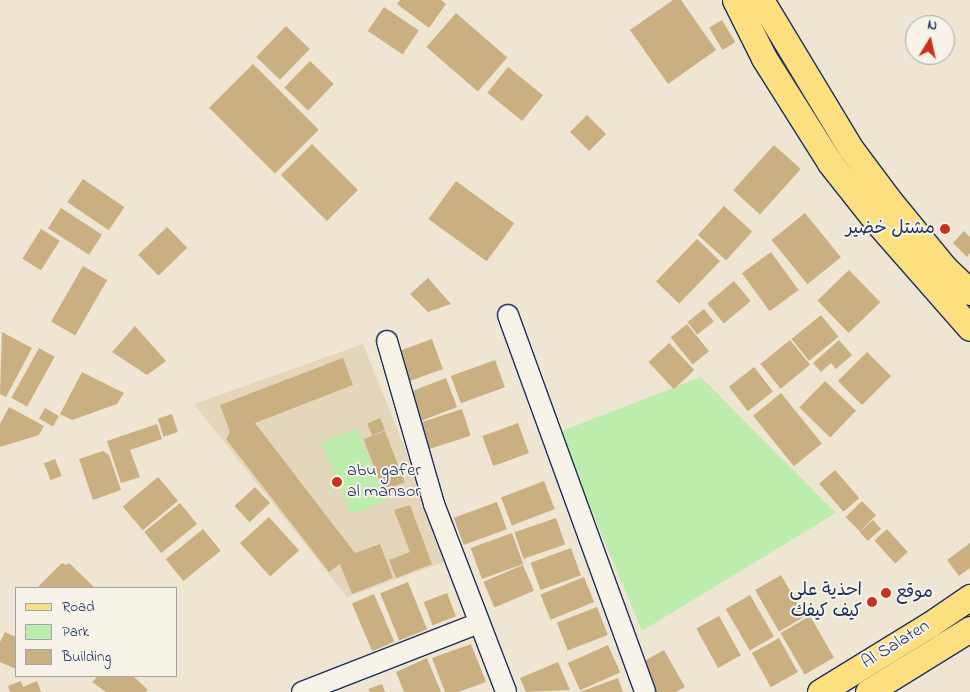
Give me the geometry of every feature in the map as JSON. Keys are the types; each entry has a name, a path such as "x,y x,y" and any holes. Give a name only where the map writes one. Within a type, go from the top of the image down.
{"main road":[{"path":"735,0 764,58 835,170 970,328"},
{"path":"761,0 851,149 889,200 944,267 970,292"},
{"name":"Al Salaten","path":"820,692 929,625 970,597"},
{"name":"Al Salaten","path":"868,692 970,628"}],"street":[{"path":"508,315 645,692"},
{"path":"387,341 434,504 506,692"},
{"path":"302,692 479,623"}],"shaded area":[{"name":"abu gafer al mansor","path":"363,344 450,560 347,597 194,404"}],"green space":[{"path":"701,377 836,513 642,631 559,432"},
{"path":"356,428 386,500 351,515 321,443"}],"building":[{"path":"400,0 441,0 446,4 429,28 397,4"},
{"path":"673,0 681,0 716,50 668,84 630,30"},
{"path":"384,7 419,30 403,55 368,31"},
{"path":"456,13 507,58 478,92 426,47"},
{"path":"722,20 735,42 723,50 709,28"},
{"path":"286,26 310,49 280,80 256,57"},
{"path":"310,61 334,84 308,111 284,88"},
{"path":"253,64 319,130 275,174 209,108"},
{"path":"508,67 543,95 522,121 487,93"},
{"path":"587,115 606,134 589,151 570,132"},
{"path":"312,144 358,190 327,221 281,175"},
{"path":"774,145 801,169 760,214 733,190"},
{"path":"83,179 124,207 109,230 67,202"},
{"path":"456,181 514,223 487,261 428,219"},
{"path":"724,206 752,231 726,260 698,235"},
{"path":"61,208 102,235 89,255 48,228"},
{"path":"805,213 841,257 807,284 772,240"},
{"path":"167,227 187,248 158,276 138,255"},
{"path":"41,229 60,241 41,270 22,259"},
{"path":"964,231 970,237 970,253 967,257 953,243"},
{"path":"697,239 720,261 679,304 656,281"},
{"path":"771,252 799,290 770,311 742,273"},
{"path":"83,266 107,280 75,335 51,321"},
{"path":"849,270 880,302 849,333 817,301"},
{"path":"428,278 451,304 428,312 410,294"},
{"path":"734,281 751,301 724,323 707,303"},
{"path":"704,309 714,322 697,335 687,322"},
{"path":"821,315 839,337 809,361 791,339"},
{"path":"687,324 709,351 693,364 671,337"},
{"path":"135,326 166,361 147,375 112,352"},
{"path":"2,332 32,348 6,397 0,394"},
{"path":"432,339 443,369 404,383 393,353"},
{"path":"790,340 810,365 781,389 760,364"},
{"path":"839,340 852,355 836,369 831,363 821,372 813,363"},
{"path":"669,343 694,370 674,389 649,362"},
{"path":"39,348 55,357 27,407 11,398"},
{"path":"867,352 891,376 862,405 838,381"},
{"path":"343,358 353,385 255,423 355,553 380,544 393,578 352,594 340,564 348,558 329,572 226,439 230,432 220,405"},
{"path":"495,360 505,387 461,403 451,376"},
{"path":"754,367 773,391 748,411 729,387"},
{"path":"82,372 124,393 117,404 72,420 60,414"},
{"path":"446,378 457,407 419,422 408,393"},
{"path":"825,381 856,411 830,437 799,408"},
{"path":"781,393 822,444 794,466 753,416"},
{"path":"9,407 44,426 39,435 0,447 0,424"},
{"path":"45,408 59,416 53,426 39,418"},
{"path":"462,409 471,436 428,450 419,423"},
{"path":"172,414 178,432 164,437 158,419"},
{"path":"380,418 385,430 372,435 367,423"},
{"path":"518,423 529,453 493,466 482,436"},
{"path":"157,424 162,439 130,450 140,477 121,483 107,441"},
{"path":"385,431 405,482 383,491 364,439"},
{"path":"103,451 109,455 121,490 93,500 79,459"},
{"path":"55,459 62,476 51,480 44,463"},
{"path":"835,470 859,498 843,512 819,484"},
{"path":"158,477 178,501 143,530 123,507"},
{"path":"544,481 555,509 512,525 501,497"},
{"path":"255,487 270,503 250,522 235,506"},
{"path":"862,501 876,515 860,531 846,517"},
{"path":"497,502 507,529 464,545 454,518"},
{"path":"180,503 197,524 161,553 144,532"},
{"path":"410,505 432,564 396,578 389,560 410,552 394,510"},
{"path":"269,517 299,550 270,577 240,543"},
{"path":"556,518 565,544 524,559 514,532"},
{"path":"873,520 881,529 868,541 860,532"},
{"path":"203,529 221,551 183,581 166,559"},
{"path":"887,529 908,552 895,563 874,540"},
{"path":"512,533 523,564 482,579 471,548"},
{"path":"970,543 970,568 959,576 947,560"},
{"path":"571,548 581,575 541,590 531,563"},
{"path":"62,563 66,565 69,563 94,587 38,587"},
{"path":"523,565 534,591 494,608 483,582"},
{"path":"781,575 805,617 779,632 755,590"},
{"path":"584,577 594,602 551,620 540,595"},
{"path":"408,582 427,629 399,641 380,593"},
{"path":"447,593 456,616 433,625 424,602"},
{"path":"374,594 394,642 372,651 352,603"},
{"path":"750,595 774,637 750,651 726,609"},
{"path":"597,607 608,635 568,650 557,622"},
{"path":"719,616 741,655 718,668 696,629"},
{"path":"810,616 834,658 805,675 781,633"},
{"path":"5,632 15,637 15,669 0,662 0,642"},
{"path":"779,638 798,672 771,687 752,653"},
{"path":"471,644 486,682 458,692 445,692 432,658"},
{"path":"608,645 620,672 580,690 568,663"},
{"path":"664,650 685,687 676,692 652,692 637,665"},
{"path":"427,658 441,692 404,692 396,672"},
{"path":"558,662 570,690 526,692 520,678"},
{"path":"97,677 134,677 148,690 145,692 106,692 92,682"},
{"path":"618,678 623,692 580,692"},
{"path":"21,681 23,687 37,681 41,692 10,692 8,686"},
{"path":"382,684 385,692 370,692 368,689"}],"place":[{"name":"مشتل خضير","path":"945,229"},
{"name":"abu gafer al mansor","path":"337,482"},
{"name":"موقع","path":"886,593"},
{"name":"احذية على كيف كيفك","path":"872,602"}]}
